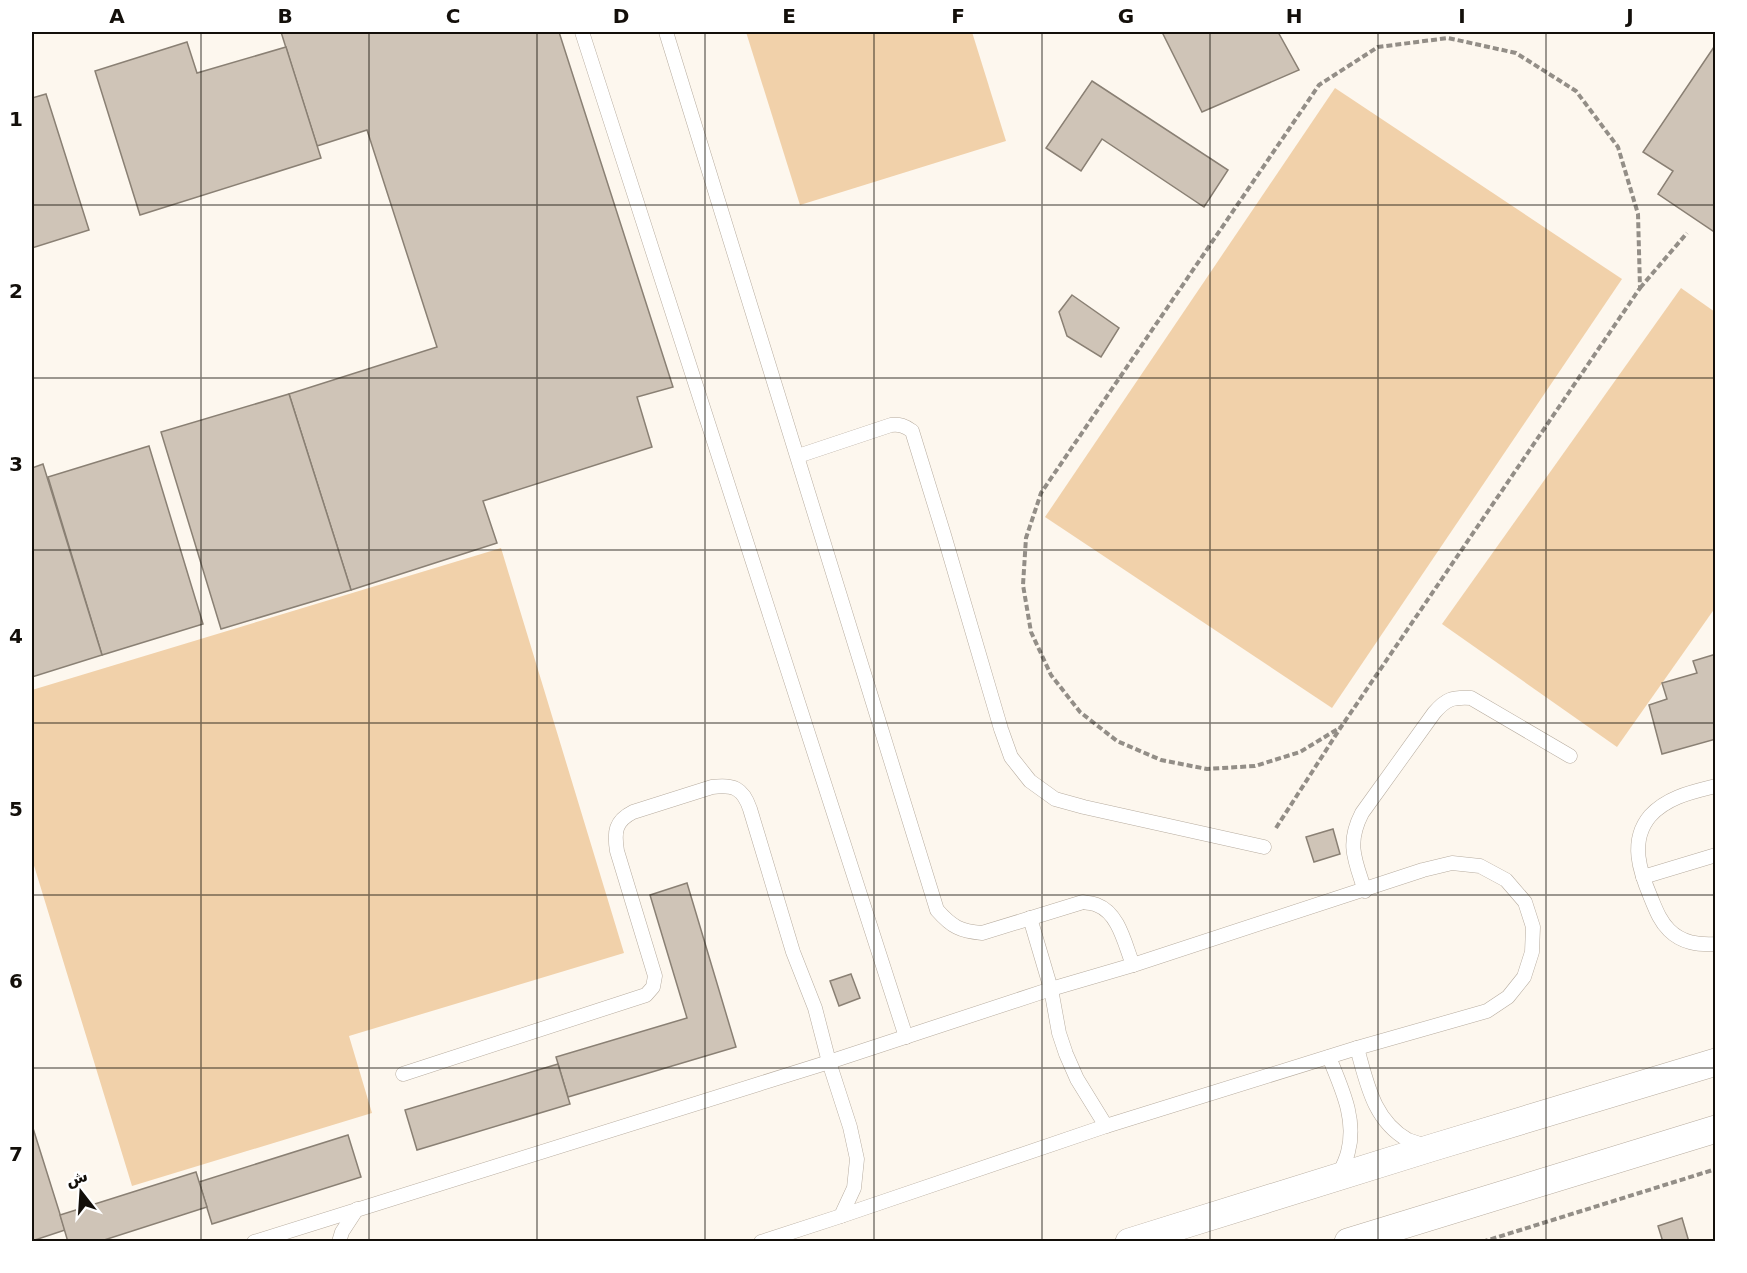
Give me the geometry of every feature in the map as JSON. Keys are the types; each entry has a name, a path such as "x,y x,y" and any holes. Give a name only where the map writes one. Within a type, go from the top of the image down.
{"street":[{"path":"1129,1242 1716,1062"},
{"path":"1348,1242 1716,1129"}],"lane":[{"path":"582,32 906,1036"},
{"path":"666,32 938,910 949,923 964,932 982,933 1083,902 1098,905 1110,914 1118,927 1133,965"},
{"path":"798,456 891,425 906,426 912,431 1001,729 1011,758 1030,781 1055,798 1084,807 1264,847"},
{"path":"1365,891 1353,850 1356,825 1368,804 1443,702 1456,697 1471,698 1570,756"},
{"path":"403,1074 646,995 653,987 655,976 617,851 616,827 623,817 633,812 712,787 724,785 737,789 746,797 793,952 815,1008 829,1062 848,1119 857,1159 854,1188 841,1216"},
{"path":"1716,786 1682,795 1664,804 1649,818 1640,837 1637,857 1642,877 1659,917 1669,931 1692,943 1716,944"},
{"path":"1642,877 1716,855"},
{"path":"254,1242 829,1062 1051,989 1365,891 1423,870 1452,863 1480,866 1506,880 1525,902 1533,927 1532,952 1524,977 1508,997 1487,1011 1357,1048 1106,1126 761,1242"},
{"path":"1030,918 1051,989 1059,1033 1066,1054 1077,1079 1106,1126"},
{"path":"1357,1048 1375,1106 1389,1125 1408,1140 1431,1148"},
{"path":"1329,1057 1345,1098 1351,1123 1348,1152 1337,1178"},
{"path":"339,1242 342,1232 357,1209"}],"path":[{"path":"1341,727 1300,752 1255,766 1207,769 1161,760 1117,741 1080,712 1051,675 1031,632 1023,585 1026,538 1041,493 1074,444 1319,85 1378,47 1448,38 1516,53 1576,91 1618,147 1638,214 1640,288"},
{"path":"1264,847 1341,727 1640,288 1687,232"},
{"path":"1482,1242 1716,1169"}],"shaded area":[{"path":"746,32 972,32 1006,141 800,205"},
{"path":"1335,88 1622,279 1332,708 1045,517"},
{"path":"1681,288 1715,312 1715,608 1617,747 1442,624"},
{"path":"501,548 624,953 349,1036 372,1113 132,1186 32,859 32,690"}],"building":[{"path":"281,32 559,32 673,387 637,397 652,447 483,501 497,543 351,590 289,394 437,347 367,130 317,146"},
{"path":"1162,32 1278,32 1299,70 1202,112"},
{"path":"187,42 197,73 286,47 321,158 140,215 95,71"},
{"path":"1716,44 1716,233 1658,194 1673,171 1643,152"},
{"path":"1092,81 1228,170 1204,207 1102,139 1081,171 1046,148"},
{"path":"46,94 89,230 32,248 32,98"},
{"path":"1072,295 1119,328 1101,357 1067,336 1059,312"},
{"path":"289,394 351,590 221,629 161,432"},
{"path":"149,446 203,624 102,655 48,477"},
{"path":"43,464 102,655 32,677 32,468"},
{"path":"1716,654 1716,739 1662,754 1649,705 1667,699 1662,683 1697,673 1693,661"},
{"path":"1333,829 1340,854 1314,862 1306,837"},
{"path":"687,883 736,1047 568,1097 556,1057 687,1018 650,895"},
{"path":"851,974 860,998 839,1006 830,981"},
{"path":"558,1064 570,1104 417,1150 405,1110"},
{"path":"32,1125 65,1230 32,1241"},
{"path":"348,1135 361,1177 212,1224 199,1182"},
{"path":"196,1172 207,1207 98,1242 68,1242 60,1215"},
{"path":"1682,1218 1689,1242 1663,1242 1658,1226"}]}
